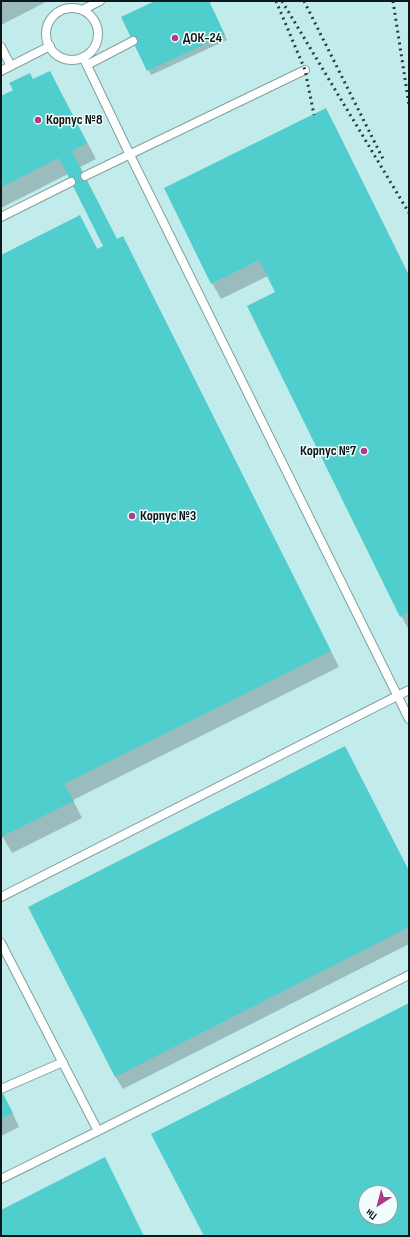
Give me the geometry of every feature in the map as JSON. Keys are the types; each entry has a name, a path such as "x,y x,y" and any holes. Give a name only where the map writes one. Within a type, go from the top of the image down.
{"lane":[{"path":"82,10 100,1"},
{"path":"85,61 96,45 98,36 97,27 94,20 89,14 82,10 66,8 59,11 53,16 48,24 46,32 51,49 66,59 85,61 133,41"},
{"path":"1,71 50,46"},
{"path":"1,47 11,66"},
{"path":"85,61 409,719"},
{"path":"85,176 305,70"},
{"path":"1,217 71,182"},
{"path":"1,897 409,690"},
{"path":"1,943 98,1131"},
{"path":"1,1179 409,975"},
{"path":"1,1089 63,1062"}],"shaded area":[{"path":"1,1 409,1 409,1236 1,1236"}],"building":[{"name":"ДОК-24","path":"155,1 209,1 225,35 147,71 121,17"},
{"name":"Корпус №3","path":"50,71 87,143 72,151 117,239 123,236 331,651 64,784 74,801 1,837 1,255 80,215 97,249 103,246 59,158 1,187 1,96 13,90 9,83 30,73 33,79"},
{"name":"Корпус №7","path":"326,108 409,276 409,612 400,617 247,306 275,292 259,260 211,284 164,188"},
{"path":"345,746 409,871 409,927 115,1077 28,907"},
{"path":"409,1003 409,1236 204,1236 151,1134"},
{"path":"2,1092 13,1113 1,1119 1,1093"},
{"path":"105,1157 144,1236 1,1236 1,1210"}],"railway":[{"path":"276,1 305,70 314,115"},
{"path":"282,1 409,213"},
{"path":"304,1 384,161"},
{"path":"393,1 409,105"}],"place":[{"name":"ДОК-24","path":"175,38"},
{"name":"Корпус №8","path":"38,120"},
{"name":"Корпус №7","path":"364,451"},
{"name":"Корпус №3","path":"132,516"}]}
